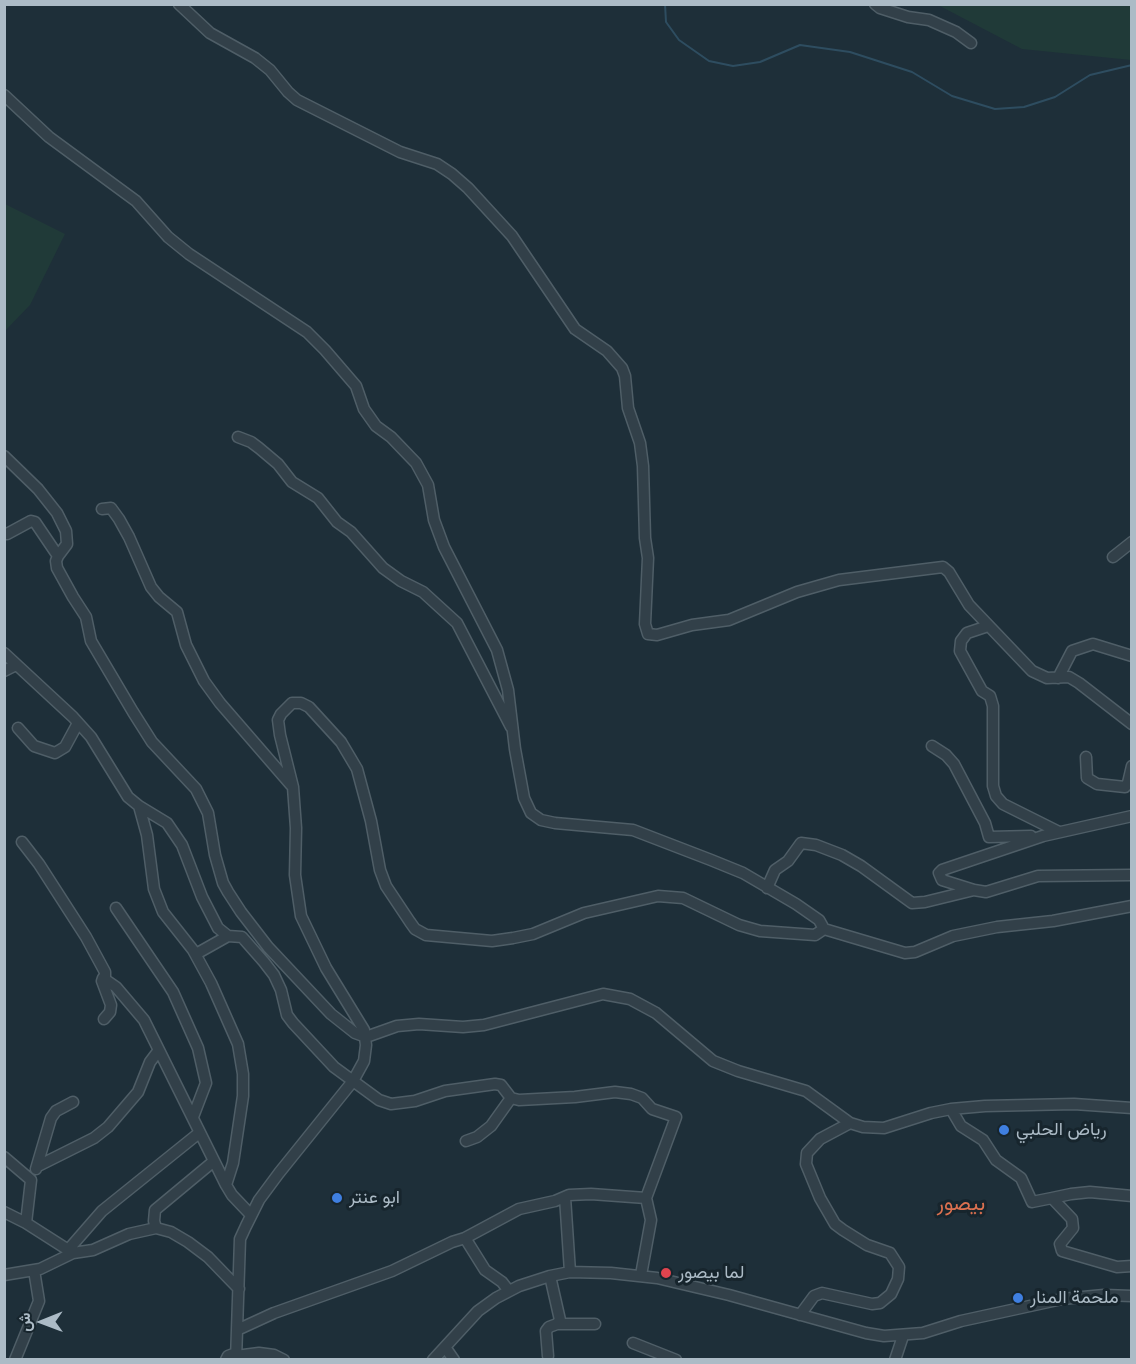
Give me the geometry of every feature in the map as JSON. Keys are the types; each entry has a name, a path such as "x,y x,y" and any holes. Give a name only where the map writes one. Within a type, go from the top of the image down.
{"street":[{"path":"179,4 210,33 270,69 297,100 400,152 438,164 452,174 512,236 575,329 607,351 622,368 628,408 640,443 644,466 645,538 648,558 645,624 648,634 657,635 692,625 729,620 797,592 839,580 943,567 949,572 969,605 1032,671 1042,677 1069,677 1131,724"},
{"path":"875,4 880,8 908,17 929,20 956,32 971,43"},
{"path":"4,95 49,137 92,171 136,201 168,237 189,254 307,333 326,350 356,386 364,409 370,418 416,463 428,485 434,520 441,540 497,650 508,690 524,798 531,813 541,820 555,823 633,830 743,873 806,911 819,920 824,929 905,953 915,952 953,936 997,927 1053,921 1131,906"},
{"path":"238,437 251,442 278,464 292,482 318,498 337,522 351,532 382,568 423,592 457,623 501,711 513,730"},
{"path":"4,456 38,489 57,513 66,531 67,544 58,556 57,568 86,617 91,641 133,712 152,742 196,789 208,813 215,855 224,884 241,912 268,947 331,1014 349,1029 366,1037 403,1025 433,1024 463,1027 484,1025 588,996 603,994 641,1004 656,1012 714,1061 738,1071 806,1090 850,1123 869,1128 884,1128 951,1109 994,1105 1061,1104 1131,1108"},
{"path":"102,509 111,508 129,537 152,587 159,597 177,612 186,645 204,681 226,711 293,787"},
{"path":"8,534 31,521 35,522 58,556"},
{"path":"1113,557 1131,542"},
{"path":"988,626 967,633 961,641 960,651 982,691 990,696 993,706 993,786 996,796 1003,804 1059,832"},
{"path":"1058,678 1072,651 1093,644 1131,656"},
{"path":"4,653 78,723 102,753 128,797 166,823 174,832 182,845 210,915 218,928 228,936"},
{"path":"4,671 16,665"},
{"path":"284,1359 260,1353 234,1357 240,1239 259,1200 353,1081 363,1061 366,1037 357,1017 326,968 301,916 296,875 293,787 280,735 279,720 285,708 301,703 309,707 341,742 357,769 367,803 380,870 386,886 415,929 426,935 492,941 513,938 533,934 584,913 658,896 683,898 719,917 760,931 815,935 824,929"},
{"path":"18,728 34,746 55,753 65,747 78,723"},
{"path":"932,746 946,755 954,764 985,823 989,837 1043,836"},
{"path":"1086,757 1087,778 1097,784 1125,787 1131,766"},
{"path":"139,806 147,835 154,889 163,912 196,954 238,1044 243,1074 243,1096 233,1163 226,1185"},
{"path":"1131,816 1043,836 942,870 939,873 942,880 974,890 991,891 1038,876 1131,875"},
{"path":"22,842 80,928 105,972 105,978 102,981 111,1005 110,1012 104,1018"},
{"path":"767,888 775,870 788,861 801,843 816,845 842,855 912,903 974,890"},
{"path":"116,908 173,992 198,1048 206,1083 193,1117"},
{"path":"196,954 228,936 242,937 274,975 281,990 287,1015 299,1032 334,1067 379,1100 392,1104 415,1101 445,1091 495,1084 501,1085 512,1098 519,1100 623,1092 642,1098 652,1109 676,1117 673,1131 646,1198 651,1220 641,1275"},
{"path":"105,978 116,987 144,1020 226,1185 251,1215"},
{"path":"38,1166 94,1138 108,1127 138,1092 150,1062 159,1050"},
{"path":"466,1141 477,1137 491,1126 512,1098"},
{"path":"26,1223 31,1180 38,1166 51,1118 56,1111 73,1102"},
{"path":"951,1109 960,1126 985,1142 996,1160 1021,1178 1032,1202 1090,1192 1131,1196"},
{"path":"800,1315 814,1296 822,1293 872,1304 880,1303 891,1294 898,1279 899,1267 890,1253 867,1245 835,1224 820,1198 806,1164 807,1153 820,1139 850,1123"},
{"path":"71,1251 102,1211 199,1132"},
{"path":"4,1157 31,1180"},
{"path":"156,1228 155,1210 214,1161"},
{"path":"237,1330 274,1313 392,1271 465,1238 519,1209 550,1203 571,1194 646,1198"},
{"path":"565,1197 570,1272"},
{"path":"1052,1198 1073,1222 1072,1228 1060,1242 1062,1251 1117,1267 1131,1266"},
{"path":"4,1212 71,1251"},
{"path":"4,1275 34,1270 71,1251 93,1250 121,1237 156,1228 171,1232 188,1242 208,1257 239,1289"},
{"path":"465,1238 485,1270 502,1282 509,1291"},
{"path":"15,1359 39,1301 34,1270"},
{"path":"433,1359 478,1311 509,1291 550,1276 570,1272 641,1275 729,1295 874,1335 903,1336 1062,1299 1104,1295 1131,1296"},
{"path":"550,1276 559,1318 557,1324"},
{"path":"548,1356 546,1331 549,1327 557,1324 595,1324"},
{"path":"895,1359 903,1336"},
{"path":"633,1343 676,1359"},
{"path":"445,1347 454,1359"}],"green space":[{"path":"938,5 1131,5 1131,60 1022,49"},
{"path":"5,204 65,234 30,305 5,331"}],"waterway":[{"path":"665,4 666,22 679,40 709,61 733,66 760,62 800,45 850,52 912,72 952,96 995,109 1024,107 1055,97 1090,75 1132,65"}],"place":[{"name":"رياض الحلبي","path":"1004,1130"},
{"name":"ابو عنتر","path":"337,1198"},
{"name":"لما بيصور","path":"666,1273"},
{"name":"ملحمة المنار","path":"1018,1298"}],"district":[{"name":"بيصور","path":"961,1204"}]}
